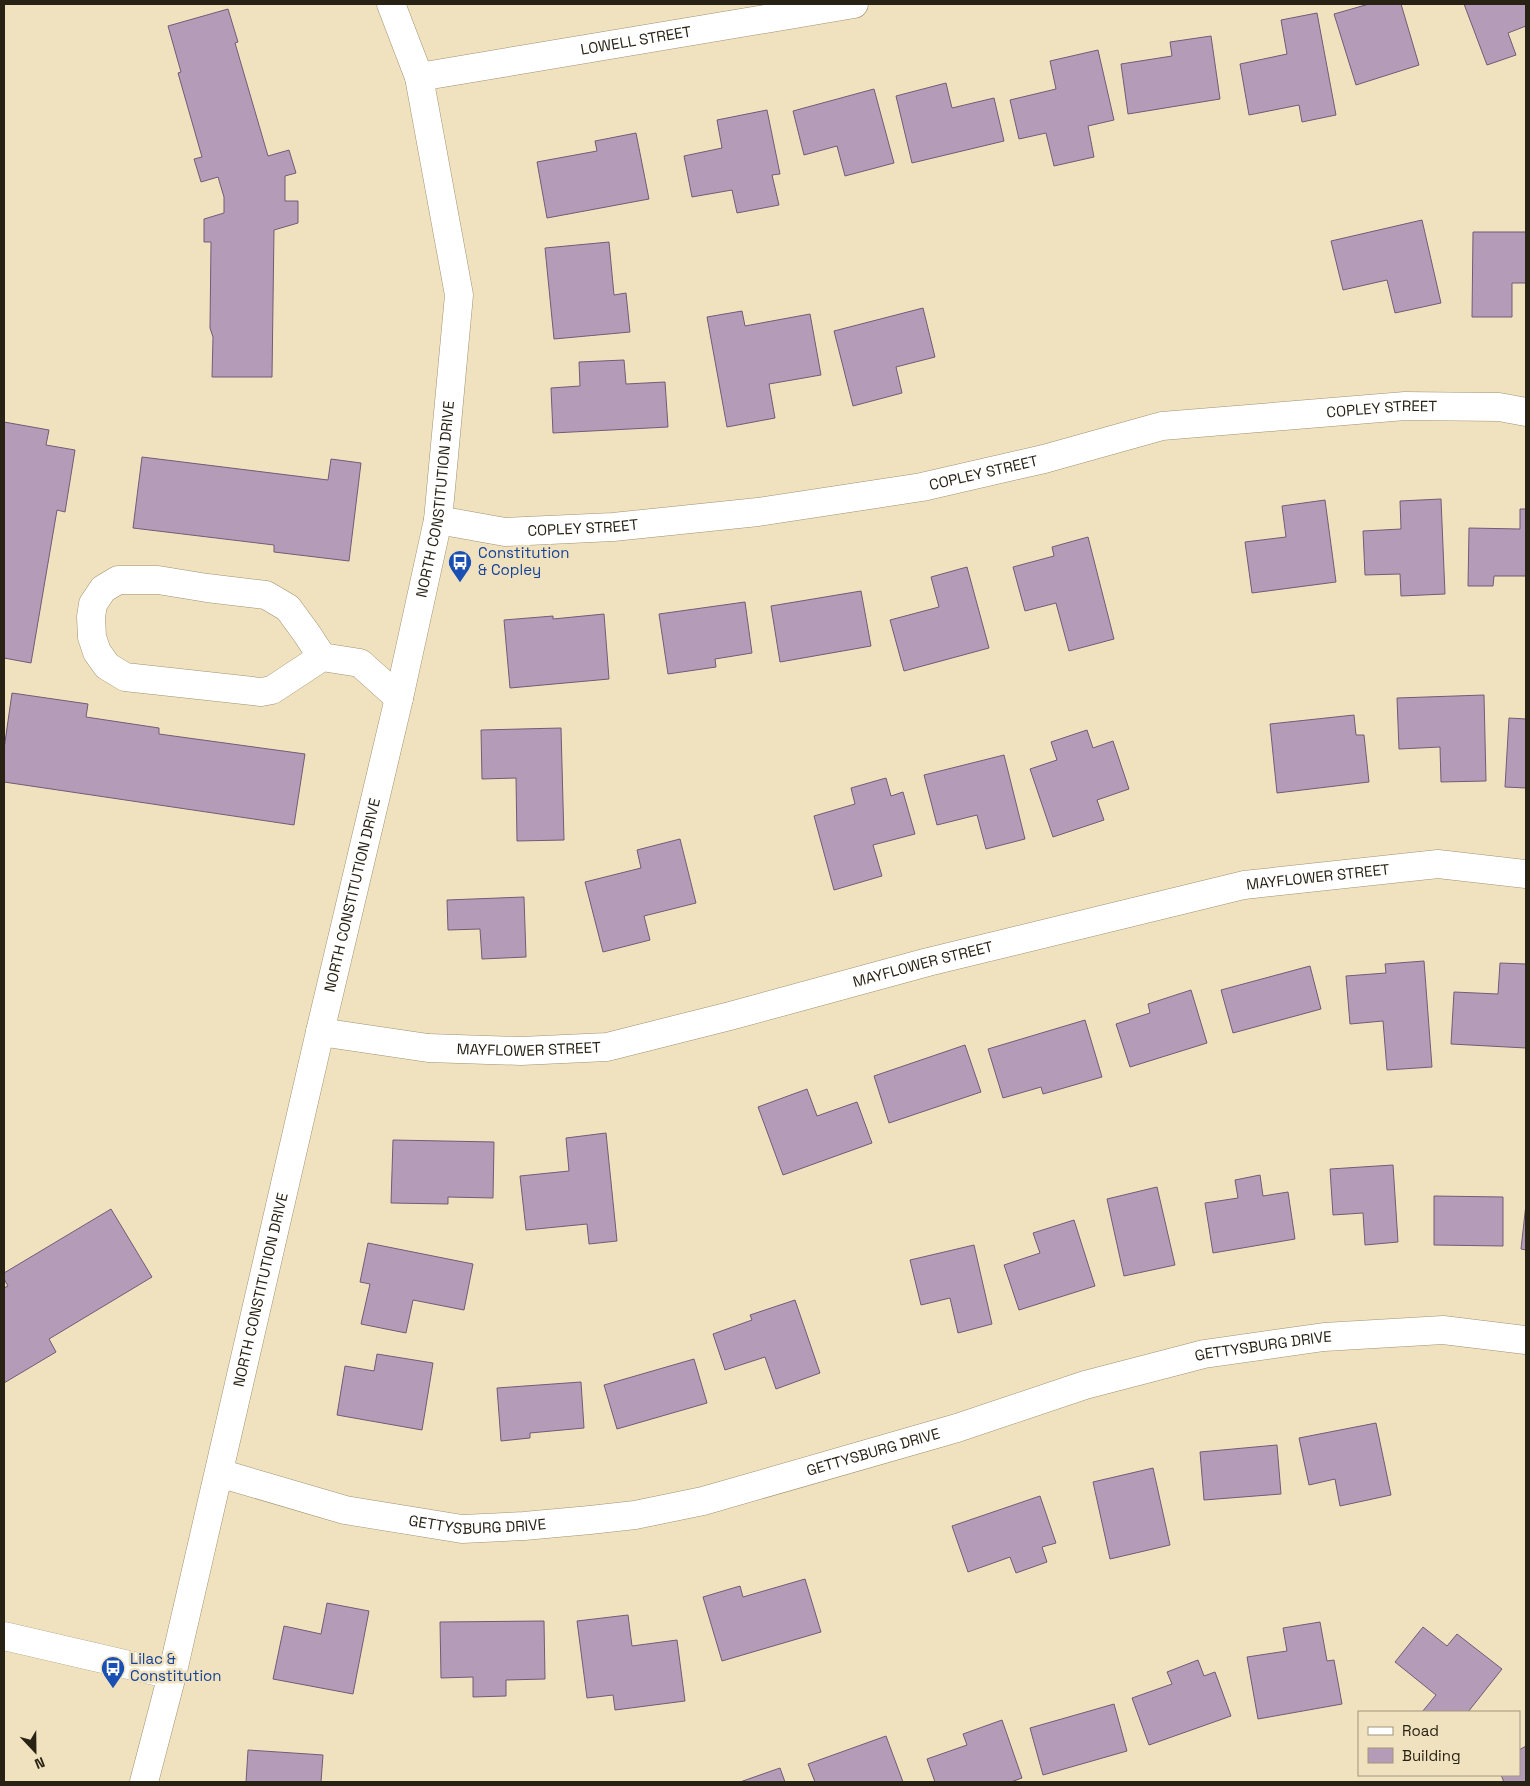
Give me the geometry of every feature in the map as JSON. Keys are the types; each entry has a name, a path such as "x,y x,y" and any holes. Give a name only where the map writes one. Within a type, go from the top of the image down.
{"street":[{"name":"NORTH CONSTITUTION DRIVE","path":"144,1782 172,1675 320,1032 400,698 438,520 459,295 419,77 391,4"},
{"name":"LOWELL STREET","path":"419,77 854,4"},
{"name":"COPLEY STREET","path":"438,520 505,532 613,527 758,512 922,487 1044,459 1162,426 1404,406 1499,407 1526,412"},
{"path":"322,657 288,608 266,595 158,580 118,580 103,589 93,604 91,617 92,637 97,652 107,666 125,677 261,692 272,690 322,657 360,663 400,698"},
{"name":"MAYFLOWER STREET","path":"320,1032 428,1048 520,1051 607,1047 730,1016 928,962 1244,885 1438,864 1526,874"},
{"name":"GETTYSBURG DRIVE","path":"219,1473 345,1510 462,1529 524,1526 599,1519 635,1515 703,1501 957,1428 1085,1385 1204,1354 1324,1337 1443,1330 1526,1340"},
{"path":"4,1636 172,1675"}],"building":[{"path":"1369,4 1401,4 1419,65 1356,85 1334,14"},
{"path":"1464,4 1526,4 1526,26 1508,33 1516,55 1487,65"},
{"path":"228,9 238,42 235,43 268,156 289,150 296,173 285,176 285,201 298,201 298,223 274,230 272,377 212,377 213,337 210,328 211,242 204,242 204,219 224,213 224,197 218,177 201,182 194,159 202,157 178,73 181,72 168,26"},
{"path":"1317,13 1336,115 1302,122 1299,105 1249,115 1240,64 1287,54 1281,20"},
{"path":"1211,36 1220,99 1128,114 1121,64 1172,56 1170,42"},
{"path":"1098,50 1114,120 1088,126 1094,157 1054,166 1046,133 1019,139 1010,100 1056,89 1050,61"},
{"path":"946,83 952,108 994,98 1004,141 912,163 896,96"},
{"path":"874,89 894,163 845,176 837,146 804,155 793,111"},
{"path":"767,110 780,174 772,175 779,205 737,213 732,190 692,197 684,156 722,148 717,120"},
{"path":"636,133 649,199 547,218 537,162 597,151 595,141"},
{"path":"1422,220 1441,303 1395,313 1387,280 1343,290 1331,241"},
{"path":"1473,232 1526,232 1526,283 1512,283 1512,317 1472,317"},
{"path":"609,242 614,295 626,293 630,332 554,339 545,248"},
{"path":"923,308 935,357 896,367 902,393 853,406 834,331"},
{"path":"742,311 745,326 810,314 821,375 769,384 775,418 727,427 707,317"},
{"path":"624,360 626,384 665,382 668,427 553,433 551,388 580,386 579,362"},
{"path":"4,422 49,430 46,445 75,450 65,512 57,510 31,663 4,658"},
{"path":"142,457 328,480 331,459 361,463 349,561 274,552 274,545 133,528"},
{"path":"1441,499 1445,594 1401,596 1400,574 1365,575 1363,531 1401,529 1400,501"},
{"path":"1325,500 1336,582 1252,593 1245,542 1286,537 1282,506"},
{"path":"1520,509 1526,509 1526,576 1494,576 1493,586 1468,586 1469,528 1520,529"},
{"path":"1088,537 1114,639 1069,651 1056,603 1025,611 1013,567 1054,556 1052,547"},
{"path":"967,567 989,648 904,671 890,620 939,607 931,577"},
{"path":"861,591 871,646 780,662 771,606"},
{"path":"745,602 752,653 715,659 716,667 668,674 659,614"},
{"path":"604,614 609,679 510,688 504,620 553,616 553,619"},
{"path":"12,693 88,704 86,717 159,728 159,734 305,754 294,825 4,782 4,749"},
{"path":"1484,695 1486,781 1441,782 1440,747 1399,749 1397,698"},
{"path":"1354,715 1356,735 1364,735 1369,782 1277,793 1270,724"},
{"path":"1509,718 1526,719 1526,788 1505,787"},
{"path":"561,728 564,840 517,841 516,778 482,779 481,730"},
{"path":"1087,730 1093,748 1113,741 1129,789 1097,800 1104,820 1053,837 1030,769 1057,760 1051,742"},
{"path":"1004,755 1025,839 986,849 977,815 937,825 924,775"},
{"path":"886,778 891,796 903,792 915,834 873,845 882,876 834,890 814,816 855,804 851,788"},
{"path":"680,839 696,903 644,916 650,940 603,952 585,882 641,868 637,850"},
{"path":"524,897 526,957 482,959 480,929 448,930 447,900"},
{"path":"1424,961 1432,1067 1387,1070 1383,1021 1350,1024 1346,976 1386,973 1385,964"},
{"path":"1500,963 1526,964 1526,1048 1451,1044 1454,992 1498,994"},
{"path":"1310,966 1321,1009 1233,1033 1221,990"},
{"path":"1191,990 1207,1043 1130,1067 1116,1024 1150,1013 1148,1004"},
{"path":"1085,1020 1102,1077 1043,1094 1041,1087 1003,1098 988,1049"},
{"path":"965,1045 981,1092 889,1123 874,1076"},
{"path":"807,1089 817,1116 857,1102 872,1143 783,1175 758,1107"},
{"path":"606,1133 617,1241 589,1244 587,1224 526,1230 520,1176 569,1171 566,1138"},
{"path":"393,1140 494,1142 493,1198 448,1197 448,1204 391,1203"},
{"path":"1393,1165 1398,1242 1365,1245 1363,1213 1333,1215 1330,1169"},
{"path":"1260,1175 1263,1196 1288,1192 1295,1239 1213,1253 1205,1203 1238,1198 1235,1180"},
{"path":"1157,1187 1175,1265 1124,1276 1107,1199"},
{"path":"1434,1196 1503,1197 1503,1246 1434,1245"},
{"path":"1526,1204 1526,1250 1521,1249"},
{"path":"111,1209 152,1277 49,1339 56,1352 4,1383 4,1288 8,1286 4,1279 4,1273"},
{"path":"1074,1220 1095,1286 1019,1310 1004,1265 1040,1253 1033,1233"},
{"path":"368,1243 473,1264 464,1310 413,1300 406,1333 361,1324 370,1284 360,1282"},
{"path":"974,1245 992,1324 958,1333 950,1298 921,1305 910,1260"},
{"path":"795,1300 820,1373 776,1389 765,1357 725,1370 713,1334 752,1320 750,1315"},
{"path":"377,1354 433,1363 422,1430 337,1415 345,1366 374,1371"},
{"path":"694,1359 707,1403 617,1429 604,1385"},
{"path":"581,1382 584,1428 530,1433 530,1438 501,1441 497,1388"},
{"path":"1376,1423 1391,1495 1340,1506 1335,1479 1309,1485 1299,1438"},
{"path":"1277,1445 1281,1494 1204,1500 1200,1452"},
{"path":"1153,1468 1170,1545 1110,1559 1093,1482"},
{"path":"1040,1496 1056,1543 1042,1547 1047,1562 1016,1573 1010,1557 968,1572 952,1526"},
{"path":"805,1579 821,1632 722,1661 703,1597 740,1586 743,1597"},
{"path":"327,1603 369,1611 353,1694 273,1679 284,1626 321,1634"},
{"path":"628,1615 632,1646 677,1640 685,1701 615,1710 613,1695 587,1698 577,1621"},
{"path":"544,1621 545,1679 506,1680 506,1696 473,1697 473,1677 441,1678 440,1622"},
{"path":"1320,1622 1327,1661 1334,1660 1342,1704 1258,1719 1247,1657 1287,1651 1283,1628"},
{"path":"1423,1627 1447,1646 1457,1634 1502,1669 1469,1711 1423,1711 1436,1695 1395,1662"},
{"path":"1198,1660 1204,1676 1215,1672 1231,1716 1149,1745 1132,1698 1172,1684 1167,1672"},
{"path":"1114,1704 1127,1751 1043,1775 1030,1728"},
{"path":"1002,1720 1022,1778 1011,1782 935,1782 927,1759 967,1745 963,1734"},
{"path":"886,1736 903,1782 815,1782 808,1764"},
{"path":"1526,1746 1526,1782 1504,1782 1501,1776 1520,1776 1520,1749"},
{"path":"248,1750 323,1755 321,1782 246,1782"},
{"path":"780,1768 785,1782 740,1782"}],"place":[{"name":"Constitution & Copley","path":"460,583"},
{"name":"Lilac & Constitution","path":"113,1689"}]}
